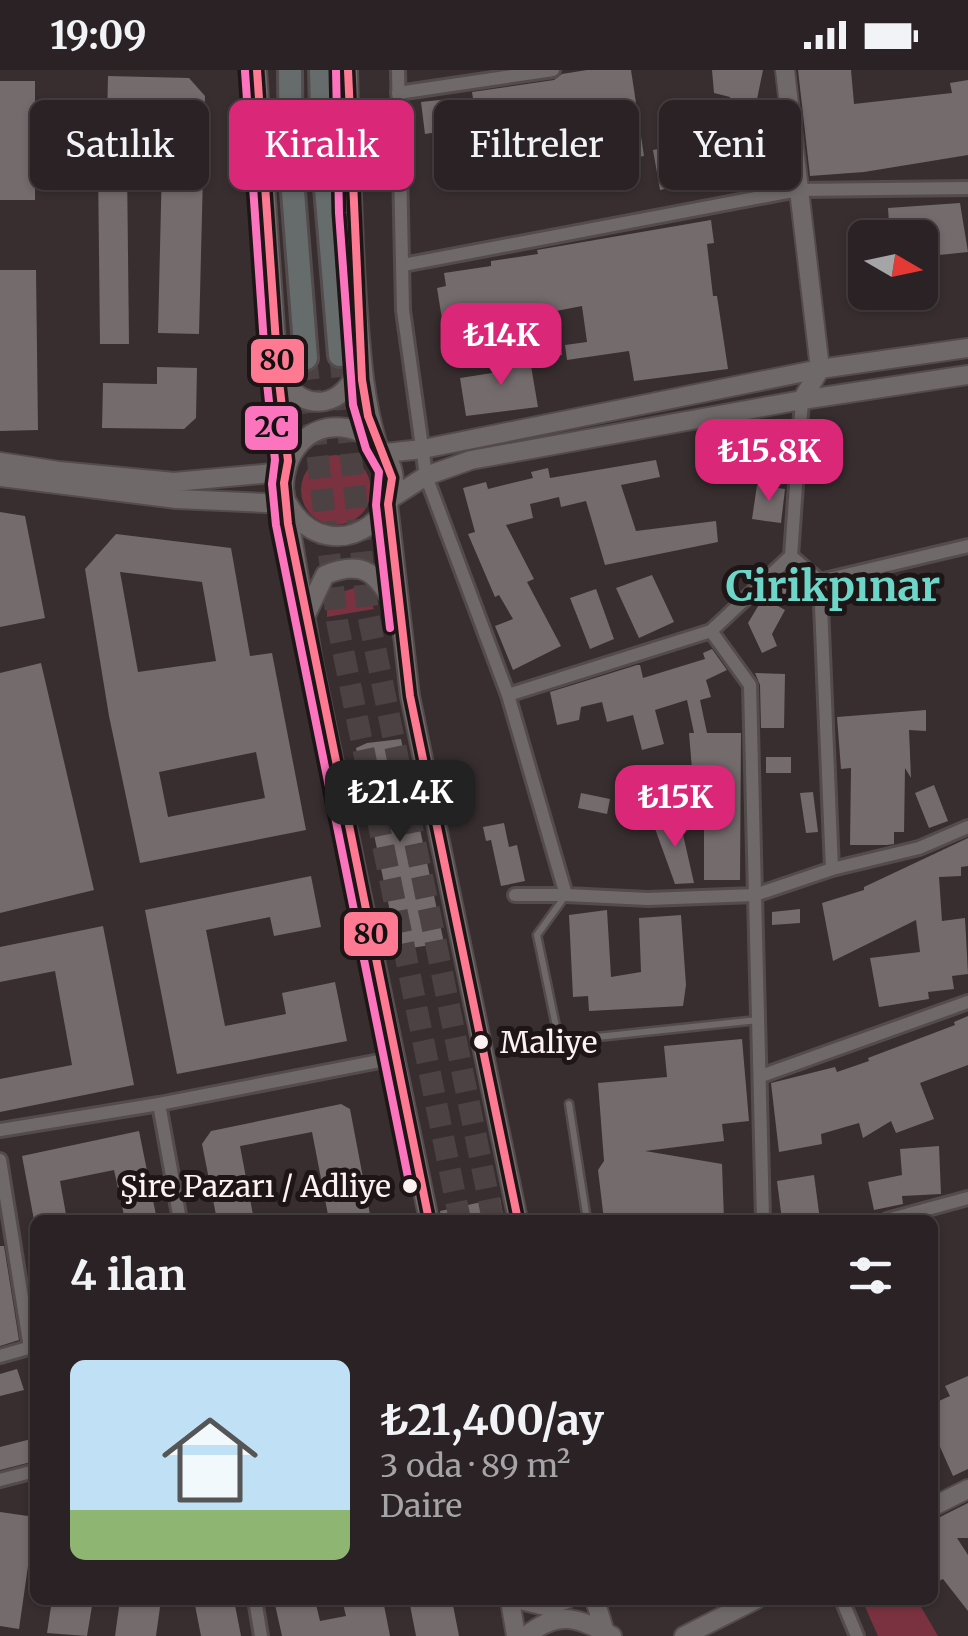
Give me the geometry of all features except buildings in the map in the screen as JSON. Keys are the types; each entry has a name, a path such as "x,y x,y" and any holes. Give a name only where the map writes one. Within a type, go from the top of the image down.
{"highway":[{"path":"290,70 291,166 306,358"},
{"path":"322,70 325,171 351,357"}],"main road":[{"path":"258,70 294,561 428,1215"},
{"path":"278,372 291,392 302,400 319,403 336,397 354,382 348,70"},
{"path":"785,70 788,100"},
{"path":"798,190 820,369 802,400"},
{"path":"286,466 301,441 334,427 357,430 381,448 423,449 820,369 968,348"},
{"path":"351,357 393,482 389,501 410,696 517,1215"},
{"path":"0,478 177,499 288,504 308,528 334,537 353,535 368,528 389,501 426,476 471,460 802,400 968,375"},
{"path":"0,462 59,472 174,482 286,466"},
{"path":"305,617 325,576 354,566 372,574 400,613"},
{"path":"938,1504 968,1489"},
{"path":"511,1605 516,1636"},
{"path":"598,1605 607,1634"},
{"path":"669,1636 688,1634 745,1605"},
{"path":"526,1636 539,1625 572,1618 607,1634"}],"street":[{"path":"398,70 403,310 426,476 508,694 566,895"},
{"path":"398,93 553,70"},
{"path":"801,190 968,188"},
{"path":"403,265 798,190"},
{"path":"508,694 710,631 791,556 802,400"},
{"path":"820,581 968,546"},
{"path":"791,556 820,581 832,869"},
{"path":"710,631 750,685 764,1215"},
{"path":"515,895 648,899 756,895 832,869 919,848 968,828"},
{"path":"760,1076 968,1002"},
{"path":"0,1130 395,1058"},
{"path":"159,1104 179,1215"},
{"path":"0,1160 30,1330"},
{"path":"905,1215 968,1198"},
{"path":"0,1356 30,1348"},
{"path":"0,1480 30,1473"},
{"path":"256,1605 261,1636"},
{"path":"846,1605 857,1636"}],"lane":[{"path":"566,895 537,936 558,1040 759,1020"},
{"path":"569,1104 586,1215"}],"shaded area":[{"path":"336,455 361,465 371,490 361,515 336,525 311,515 301,490 311,465"},
{"path":"354,588 368,595 374,609 327,617 333,595"},
{"path":"864,1605 920,1605 938,1636 878,1636"}],"tunnel":[{"path":"340,355 368,614 492,1215"},
{"path":"306,358 337,621 459,1215"}],"transit line":[{"name":"80","path":"257,70 288,461 284,483 288,524 428,1215"},
{"name":"2C","path":"336,70 339,213 353,405 366,449 379,472 376,505 390,628"},
{"name":"80","path":"348,70 362,380 368,416 392,478 388,504 410,696 517,1215"},
{"name":"2C","path":"245,71 275,460 272,484 276,525 410,1187"}],"place":[{"name":"Maliye","path":"481,1042"},
{"name":"Şire Pazarı / Adliye","path":"410,1186"}],"district":[{"name":"Cirikpınar","path":"833,586"}]}
